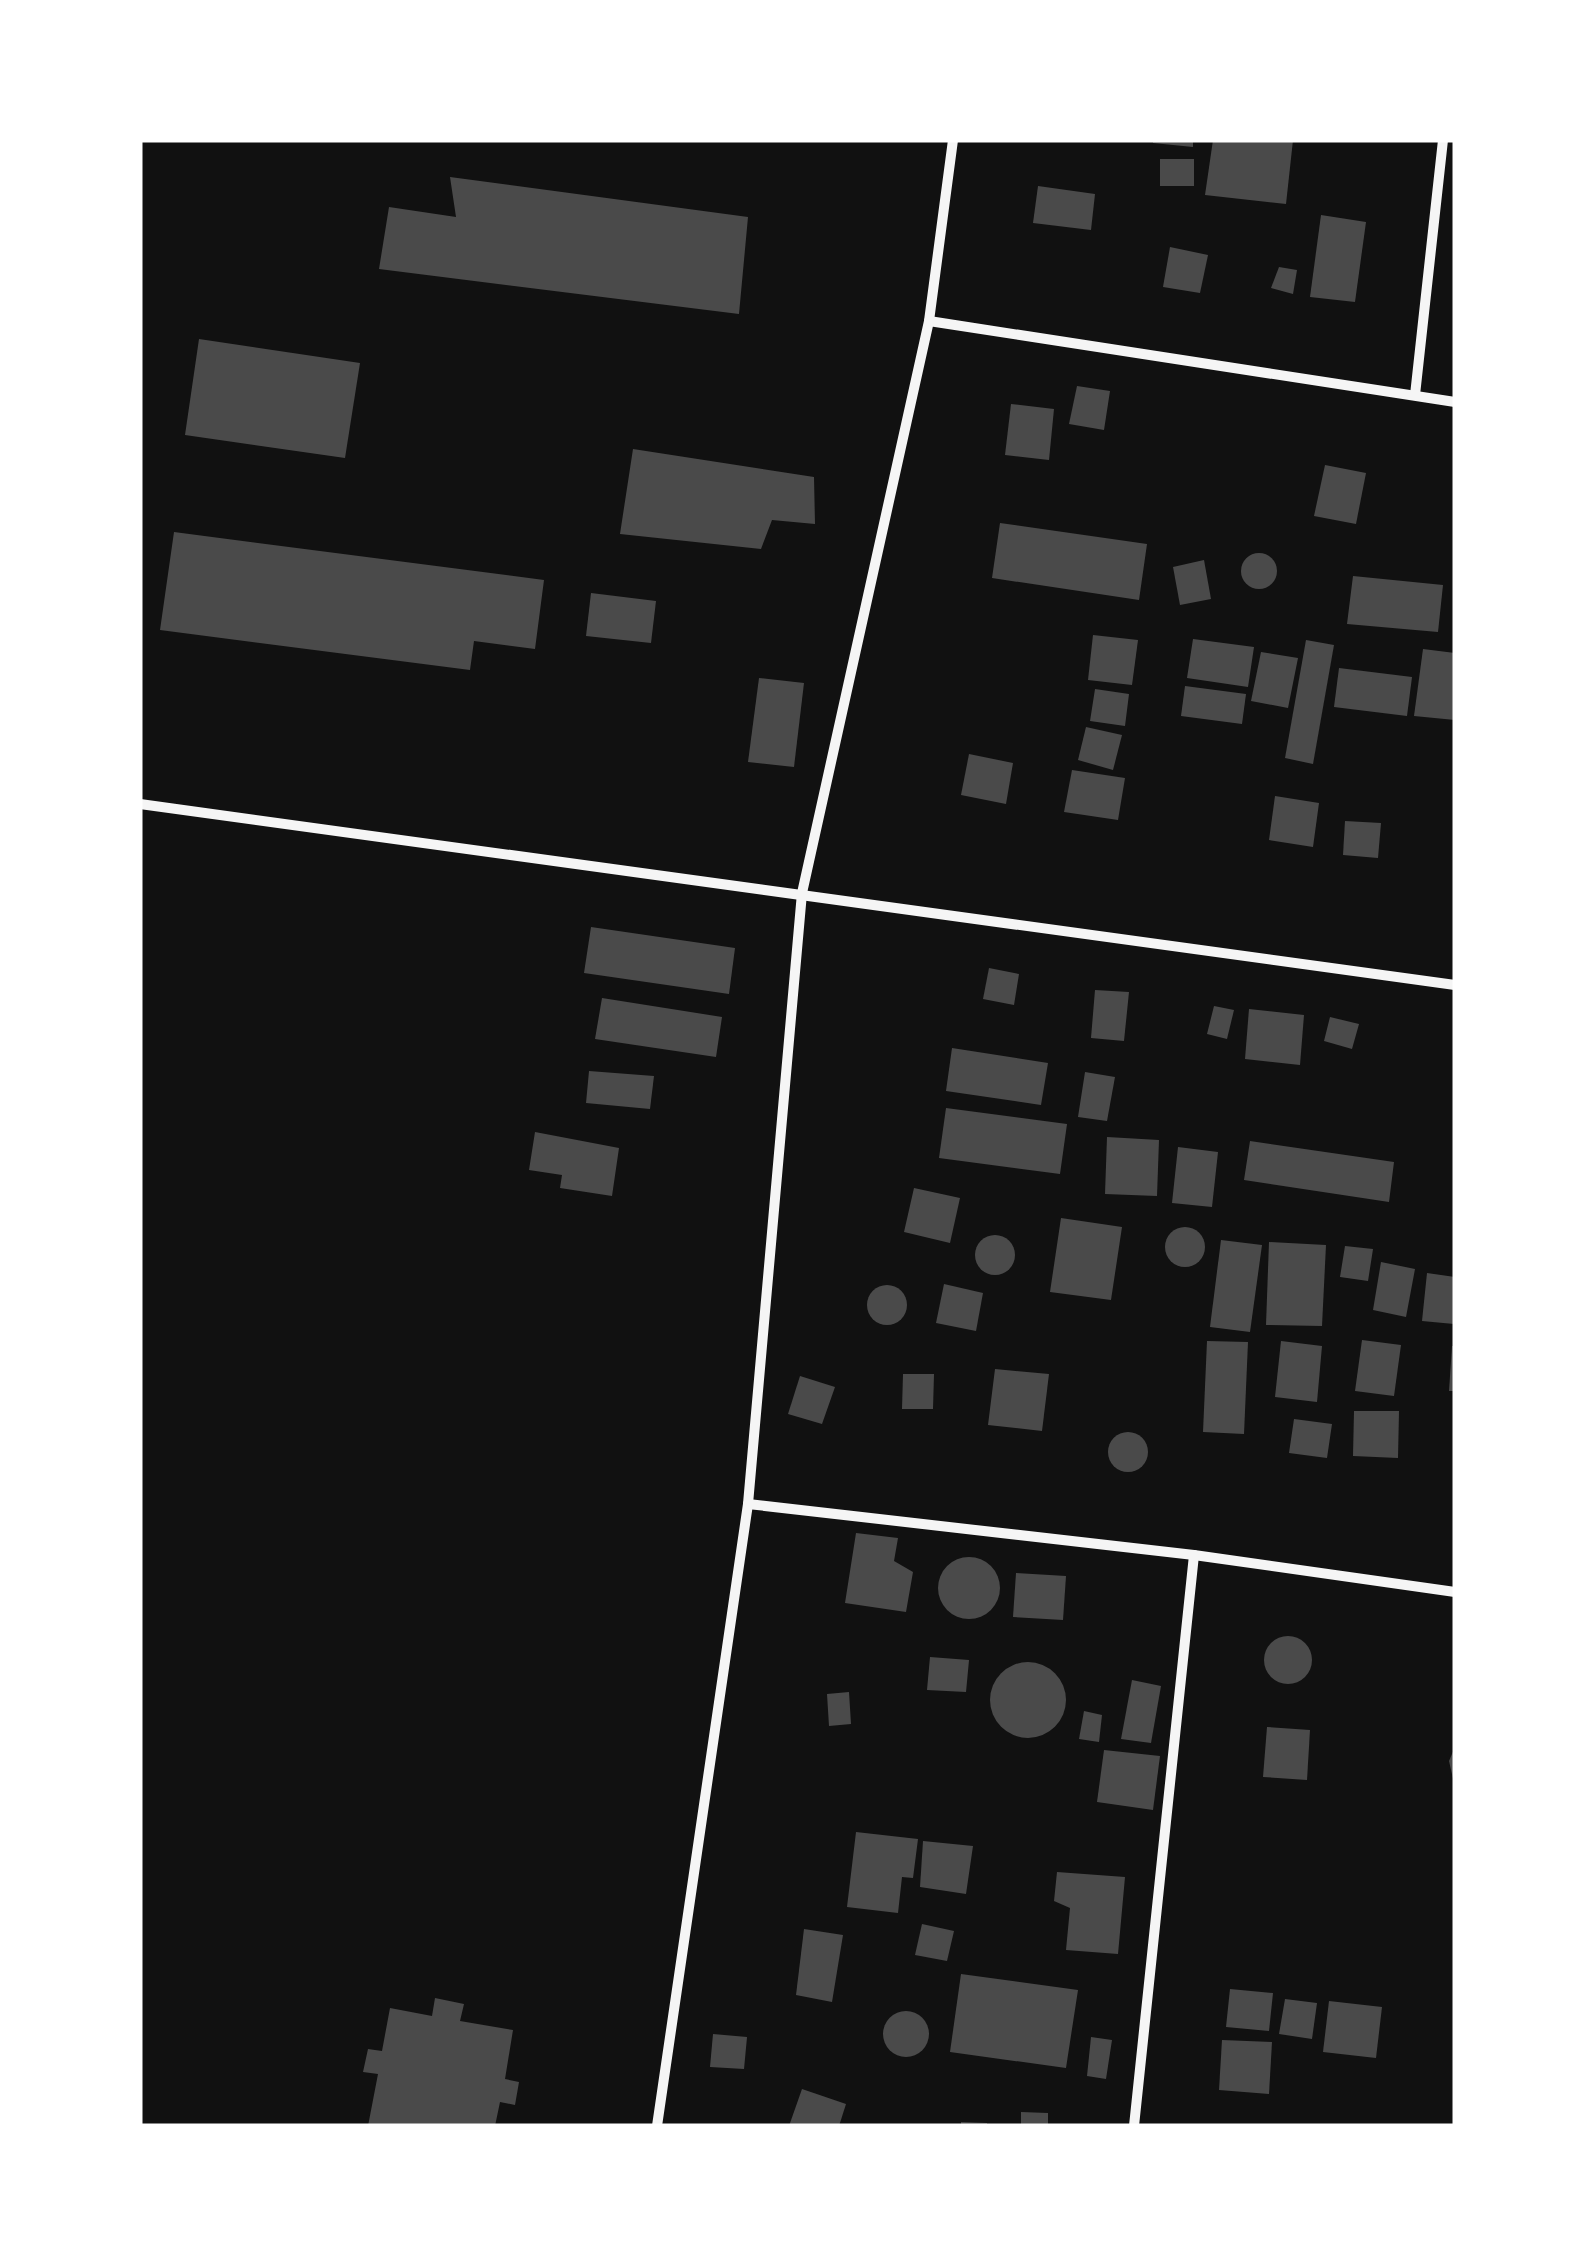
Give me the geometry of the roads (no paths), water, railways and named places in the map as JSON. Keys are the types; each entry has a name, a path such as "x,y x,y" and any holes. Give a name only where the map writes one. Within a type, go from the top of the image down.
{"street":[{"path":"657,2126 748,1504 802,893 929,320 953,140"},
{"path":"1415,396 1443,140"},
{"path":"929,320 1455,402"},
{"path":"140,804 1455,986"},
{"path":"748,1504 1194,1555 1455,1592"},
{"path":"1134,2126 1194,1555"}]}
